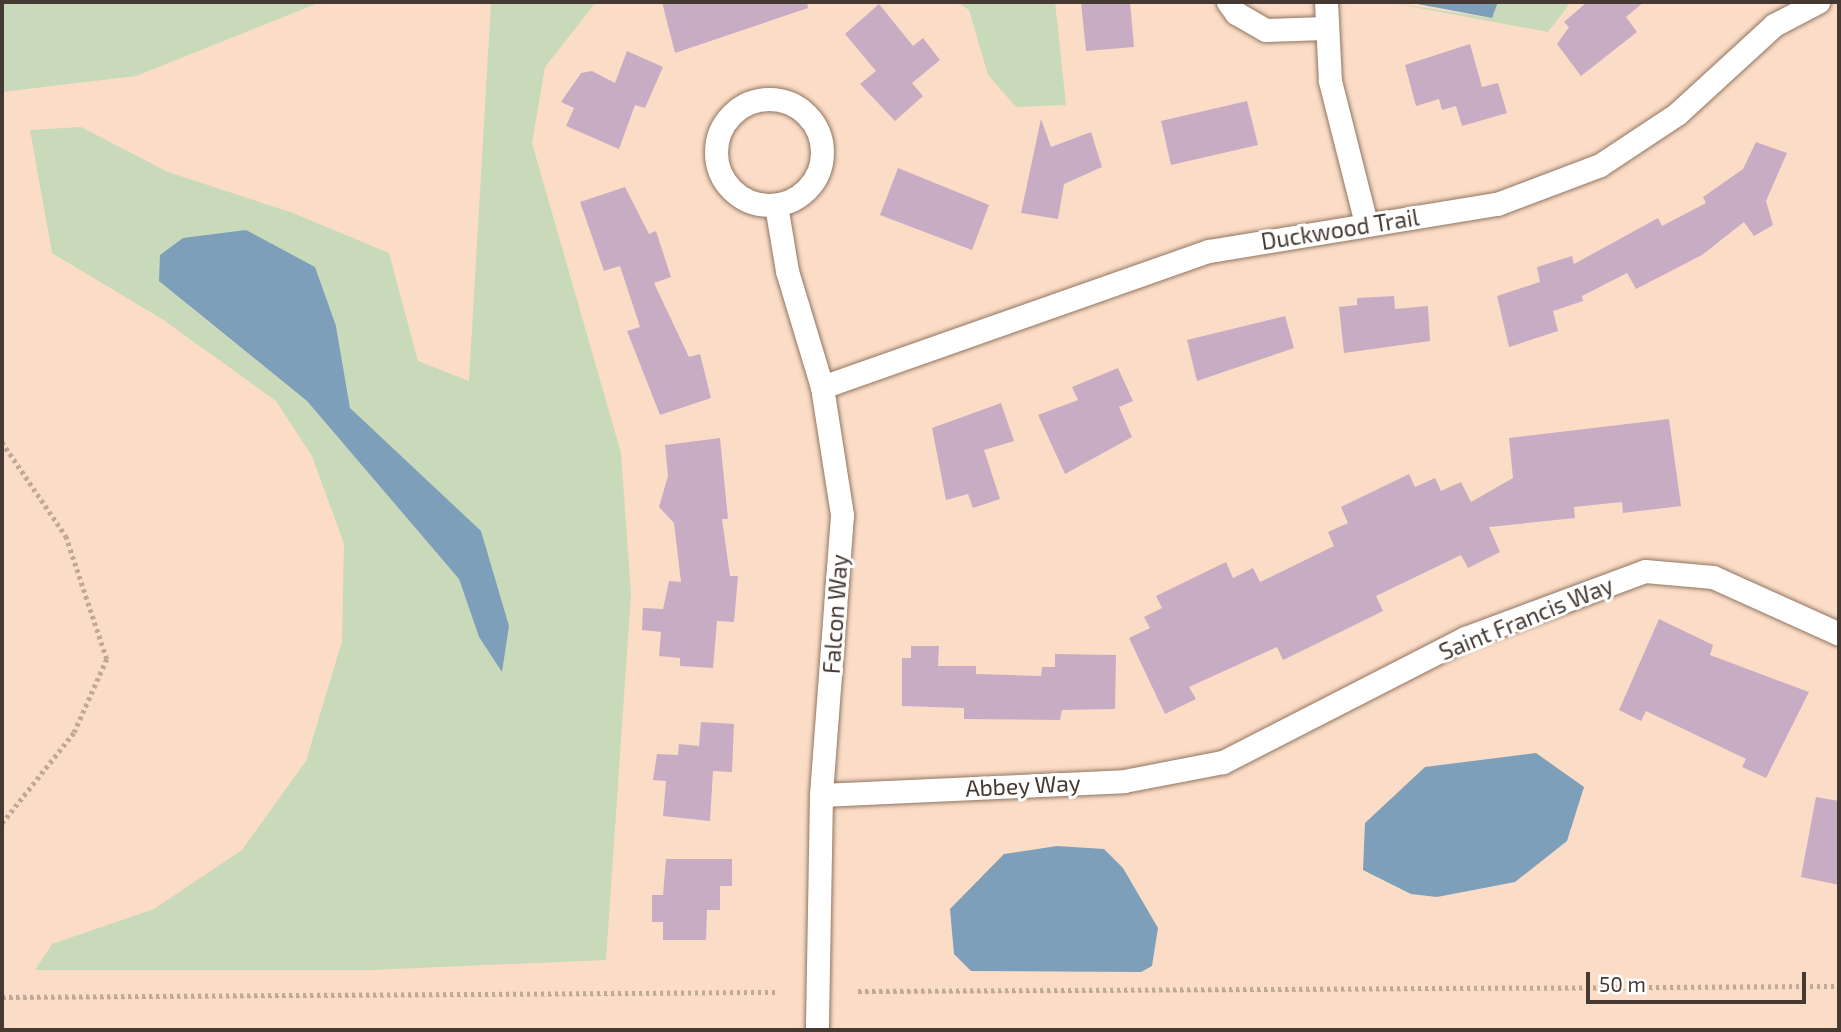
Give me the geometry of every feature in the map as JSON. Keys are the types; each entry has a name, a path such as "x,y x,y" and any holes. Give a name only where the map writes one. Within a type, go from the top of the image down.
{"street":[{"path":"1228,2 1236,13 1266,30 1325,28"},
{"path":"1326,2 1325,28 1330,81 1366,223"},
{"name":"Duckwood Trail","path":"822,387 1209,251 1366,223 1497,204 1600,165 1677,114 1774,25 1818,2"},
{"path":"758,100 799,108 821,143 822,160 807,190 776,205 735,191 716,152 728,119 758,100"},
{"name":"Falcon Way","path":"776,205 787,271 822,387 842,515 821,795 817,1030"},
{"name":"Saint Francis Way","path":"1223,762 1465,638 1645,571 1713,577 1839,634"},
{"name":"Abbey Way","path":"821,795 1124,781 1223,762"}],"path":[{"path":"2,442 66,536 107,659 74,733 2,824"},
{"path":"858,991 1839,986"},
{"path":"2,997 778,992"}],"green space":[{"path":"2,2 321,2 136,76 2,92"},
{"path":"491,2 596,2 545,67 532,143 621,453 631,594 606,960 372,970 35,970 52,944 154,909 242,850 306,761 342,641 344,544 312,456 276,401 162,319 52,253 30,130 81,127 168,172 293,213 389,253 418,361 469,381","holes":["189,306 336,326 350,408 402,462 509,626 502,671 479,637 459,579 307,401"]},
{"path":"957,2 1055,2 1066,105 1016,107 988,75 969,10"},
{"path":"1387,2 1491,18 1498,2 1571,2 1548,32"}],"water":[{"path":"1407,2 1498,2 1492,18"},
{"path":"246,230 315,267 336,326 350,408 481,531 509,626 502,672 479,637 459,579 307,401 159,281 160,255 183,238"},
{"path":"1536,753 1584,787 1567,841 1515,882 1437,897 1411,894 1363,870 1365,823 1425,767"},
{"path":"1057,846 1104,849 1123,868 1158,928 1152,966 1141,972 971,971 954,954 950,909 1004,854"}],"building":[{"path":"662,2 807,2 808,8 675,53"},
{"path":"1081,2 1130,2 1134,47 1086,51"},
{"path":"1587,2 1644,2 1626,17 1637,32 1581,76 1557,44 1569,27 1564,22"},
{"path":"879,4 913,46 923,38 940,60 912,83 923,96 895,121 860,84 876,71 845,34"},
{"path":"1470,44 1482,87 1498,83 1507,113 1462,126 1456,106 1442,110 1439,99 1416,106 1405,65"},
{"path":"627,51 663,67 645,108 635,105 619,149 566,126 574,108 561,102 581,73 592,71 615,83"},
{"path":"1247,101 1258,145 1171,165 1161,121"},
{"path":"1041,119 1051,147 1091,132 1102,167 1064,184 1058,219 1021,213"},
{"path":"1756,142 1787,153 1766,201 1773,225 1754,236 1744,222 1702,255 1636,289 1627,273 1582,296 1583,301 1553,311 1558,331 1509,347 1497,296 1540,282 1537,267 1572,256 1574,264 1658,218 1662,226 1706,203 1703,197 1743,169"},
{"path":"898,168 989,205 972,250 880,215"},
{"path":"625,187 649,234 656,231 671,277 654,283 689,357 700,354 711,398 660,415 627,331 640,327 620,266 604,271 580,202"},
{"path":"1394,296 1395,309 1428,306 1430,341 1344,353 1339,307 1357,305 1357,298"},
{"path":"1285,316 1294,348 1197,381 1187,340"},
{"path":"1118,368 1133,401 1119,407 1132,437 1065,474 1038,415 1078,400 1072,387"},
{"path":"1001,403 1014,441 984,450 1000,499 973,508 968,494 946,500 932,428"},
{"path":"1669,419 1681,506 1623,513 1622,502 1574,507 1575,518 1489,527 1500,552 1468,568 1461,555 1376,596 1383,611 1283,660 1277,647 1189,687 1196,699 1165,714 1129,638 1150,628 1144,617 1162,608 1156,596 1226,562 1233,578 1253,568 1260,582 1334,546 1328,532 1348,523 1341,507 1409,474 1415,487 1435,478 1441,491 1461,482 1471,502 1513,478 1509,438"},
{"path":"720,438 728,519 722,519 730,576 738,576 734,622 717,621 713,668 680,666 680,658 659,656 661,632 642,630 643,608 663,609 669,581 681,582 674,523 659,507 668,476 665,445"},
{"path":"1659,619 1713,645 1710,655 1809,692 1766,778 1742,767 1746,759 1646,711 1641,721 1619,710"},
{"path":"911,646 939,646 938,666 976,666 976,674 1041,676 1042,667 1055,667 1055,654 1116,655 1115,709 1062,710 1060,720 964,719 964,708 902,706 902,658 911,658"},
{"path":"701,722 734,724 732,772 713,771 710,821 663,816 666,781 653,780 657,754 678,755 679,744 699,746"},
{"path":"1816,797 1839,801 1839,885 1801,877"},
{"path":"666,859 732,859 732,886 720,886 720,910 707,910 706,940 663,940 663,922 652,922 652,895 663,895"}]}
